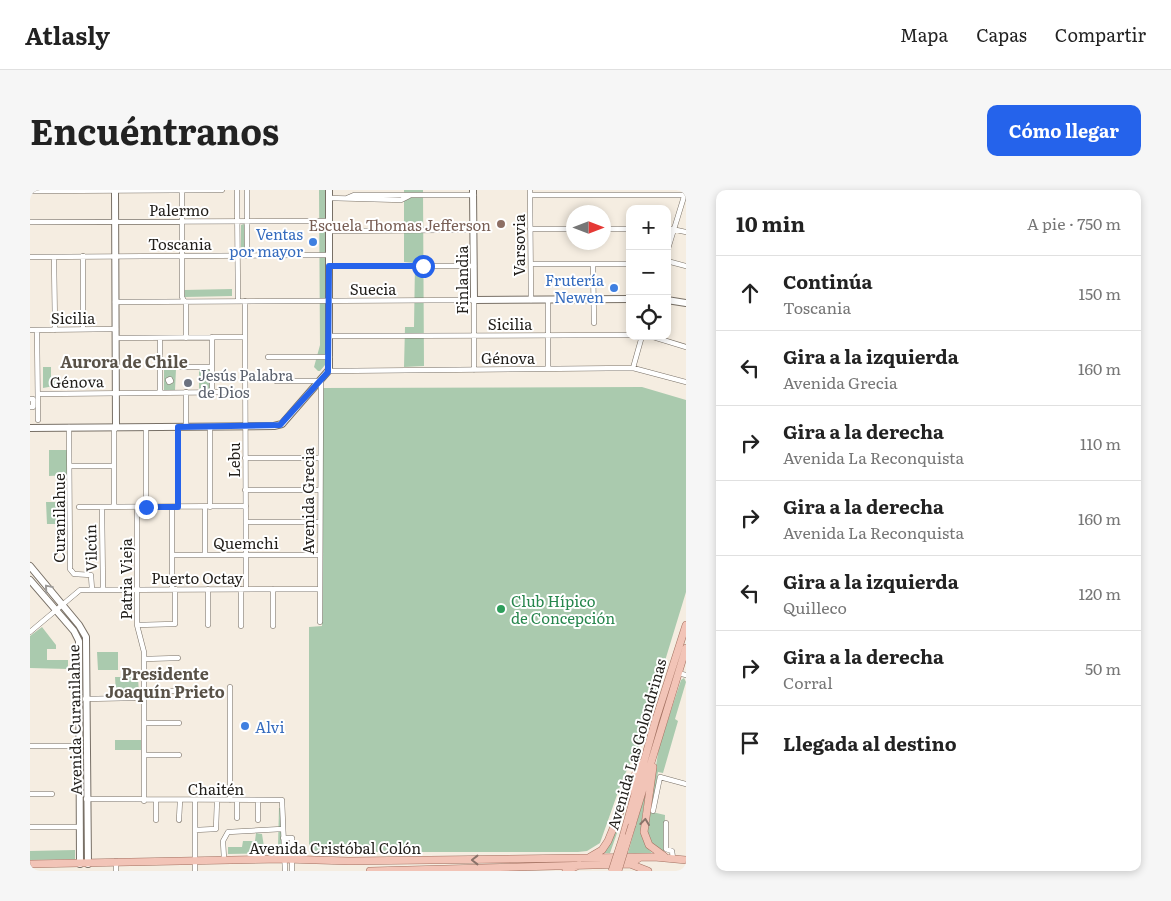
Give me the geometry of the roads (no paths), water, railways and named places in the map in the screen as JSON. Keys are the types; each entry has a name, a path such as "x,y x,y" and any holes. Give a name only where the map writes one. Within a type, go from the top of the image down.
{"main road":[{"path":"115,190 116,427"},
{"path":"30,428 245,427 276,426 282,424 329,371 329,190"},
{"name":"Finlandia","path":"474,192 474,300"},
{"name":"Suecia","path":"474,300 626,299"},
{"path":"671,301 686,304"},
{"name":"Avenida Curanilahue","path":"30,566 82,628 86,637 87,799 84,864"},
{"name":"Avenida Curanilahue","path":"30,580 78,638 79,799 84,864"},
{"name":"Avenida Las Golondrinas","path":"618,871 646,752 686,625"},
{"name":"Avenida Las Golondrinas","path":"612,871 629,825 686,648"},
{"path":"655,745 644,832 650,847 671,858"},
{"path":"586,861 606,844 628,786 646,752"},
{"path":"630,864 640,857"},
{"name":"Avenida Cristóbal Colón","path":"370,871 539,866 565,867 586,861 640,857 686,860"},
{"path":"557,871 576,858"},
{"name":"Avenida Cristóbal Colón","path":"30,864 195,860 288,859 378,861 576,858 586,861 630,864"},
{"path":"630,864 648,871"},
{"path":"539,866 547,871"}],"street":[{"path":"182,190 182,256 186,338"},
{"path":"30,191 222,190"},
{"path":"237,190 238,301"},
{"path":"247,190 247,256"},
{"path":"329,198 347,198 354,195 409,196 474,192"},
{"path":"530,192 685,193 668,250"},
{"name":"Varsovia","path":"530,192 531,300"},
{"name":"Palermo","path":"30,222 329,221"},
{"path":"674,228 686,232"},
{"path":"530,229 566,229"},
{"path":"611,229 626,229"},
{"path":"329,231 474,230"},
{"path":"83,256 83,329"},
{"name":"Toscania","path":"30,257 329,256"},
{"path":"54,257 55,330"},
{"path":"671,262 686,266"},
{"path":"531,264 626,264"},
{"path":"592,264 594,323"},
{"path":"329,266 474,266"},
{"name":"Suecia","path":"115,302 474,300"},
{"name":"Finlandia","path":"474,300 474,370"},
{"path":"548,300 548,369"},
{"name":"Lebu","path":"241,626 246,555 245,301"},
{"name":"Sicilia","path":"30,330 116,329"},
{"path":"37,330 38,420"},
{"name":"Sicilia","path":"330,336 626,335"},
{"path":"212,337 212,392"},
{"path":"116,338 245,337"},
{"path":"160,338 160,392"},
{"path":"633,368 641,340"},
{"path":"663,340 686,347"},
{"path":"268,357 330,357"},
{"path":"160,367 212,367"},
{"name":"Génova","path":"329,371 633,368 686,382"},
{"path":"276,381 321,381"},
{"name":"Avenida Grecia","path":"320,622 321,381"},
{"path":"186,392 186,427"},
{"name":"Génova","path":"38,394 245,392"},
{"path":"30,399 33,399 33,407 30,407"},
{"path":"114,507 114,431 116,427"},
{"path":"146,427 146,507"},
{"path":"178,427 178,507"},
{"path":"205,555 210,427"},
{"name":"Curanilahue","path":"69,428 70,569 74,574 92,575 92,590"},
{"path":"245,458 320,458"},
{"path":"70,466 114,466"},
{"path":"246,490 320,490"},
{"path":"79,507 246,506"},
{"name":"Vilcún","path":"102,507 103,590"},
{"name":"Patria Vieja","path":"137,507 137,625 144,658 144,801"},
{"path":"137,625 175,624 172,507"},
{"path":"246,522 320,522"},
{"name":"Quemchi","path":"172,555 320,555"},
{"path":"208,589 208,625"},
{"path":"273,589 273,626"},
{"name":"Puerto Octay","path":"30,632 78,590 320,589"},
{"path":"144,658 178,658"},
{"path":"678,673 686,675"},
{"path":"230,687 230,800"},
{"path":"144,691 179,691"},
{"path":"79,699 134,698"},
{"path":"144,723 179,722"},
{"path":"30,746 87,746"},
{"path":"144,755 179,755"},
{"path":"654,811 660,778 686,784"},
{"path":"30,794 52,794"},
{"name":"Chaitén","path":"79,799 144,801 282,800 282,830 288,859 285,871"},
{"path":"179,820 180,800"},
{"path":"195,800 195,871"},
{"path":"195,830 217,828 217,800"},
{"path":"237,800 238,818"},
{"path":"258,800 258,820"},
{"path":"156,801 156,820"},
{"path":"666,823 666,849 672,851 671,858"},
{"path":"30,827 80,827"},
{"path":"224,860 223,841 228,832 282,830"},
{"path":"283,838 292,838 288,859 292,871"},
{"path":"116,861 116,871"}],"place":[{"name":"Escuela Thomas Jefferson","path":"501,224"},
{"name":"Ventas por mayor","path":"313,242"},
{"name":"Frutería Newen","path":"614,288"},
{"name":"Jesús Palabra de Dios","path":"188,383"},
{"name":"Club Hípico de Concepción","path":"501,609"},
{"name":"Alvi","path":"245,726"}],"district":[{"name":"Aurora de Chile","path":"124,361"},
{"name":"Presidente Joaquín Prieto","path":"165,682"}]}
